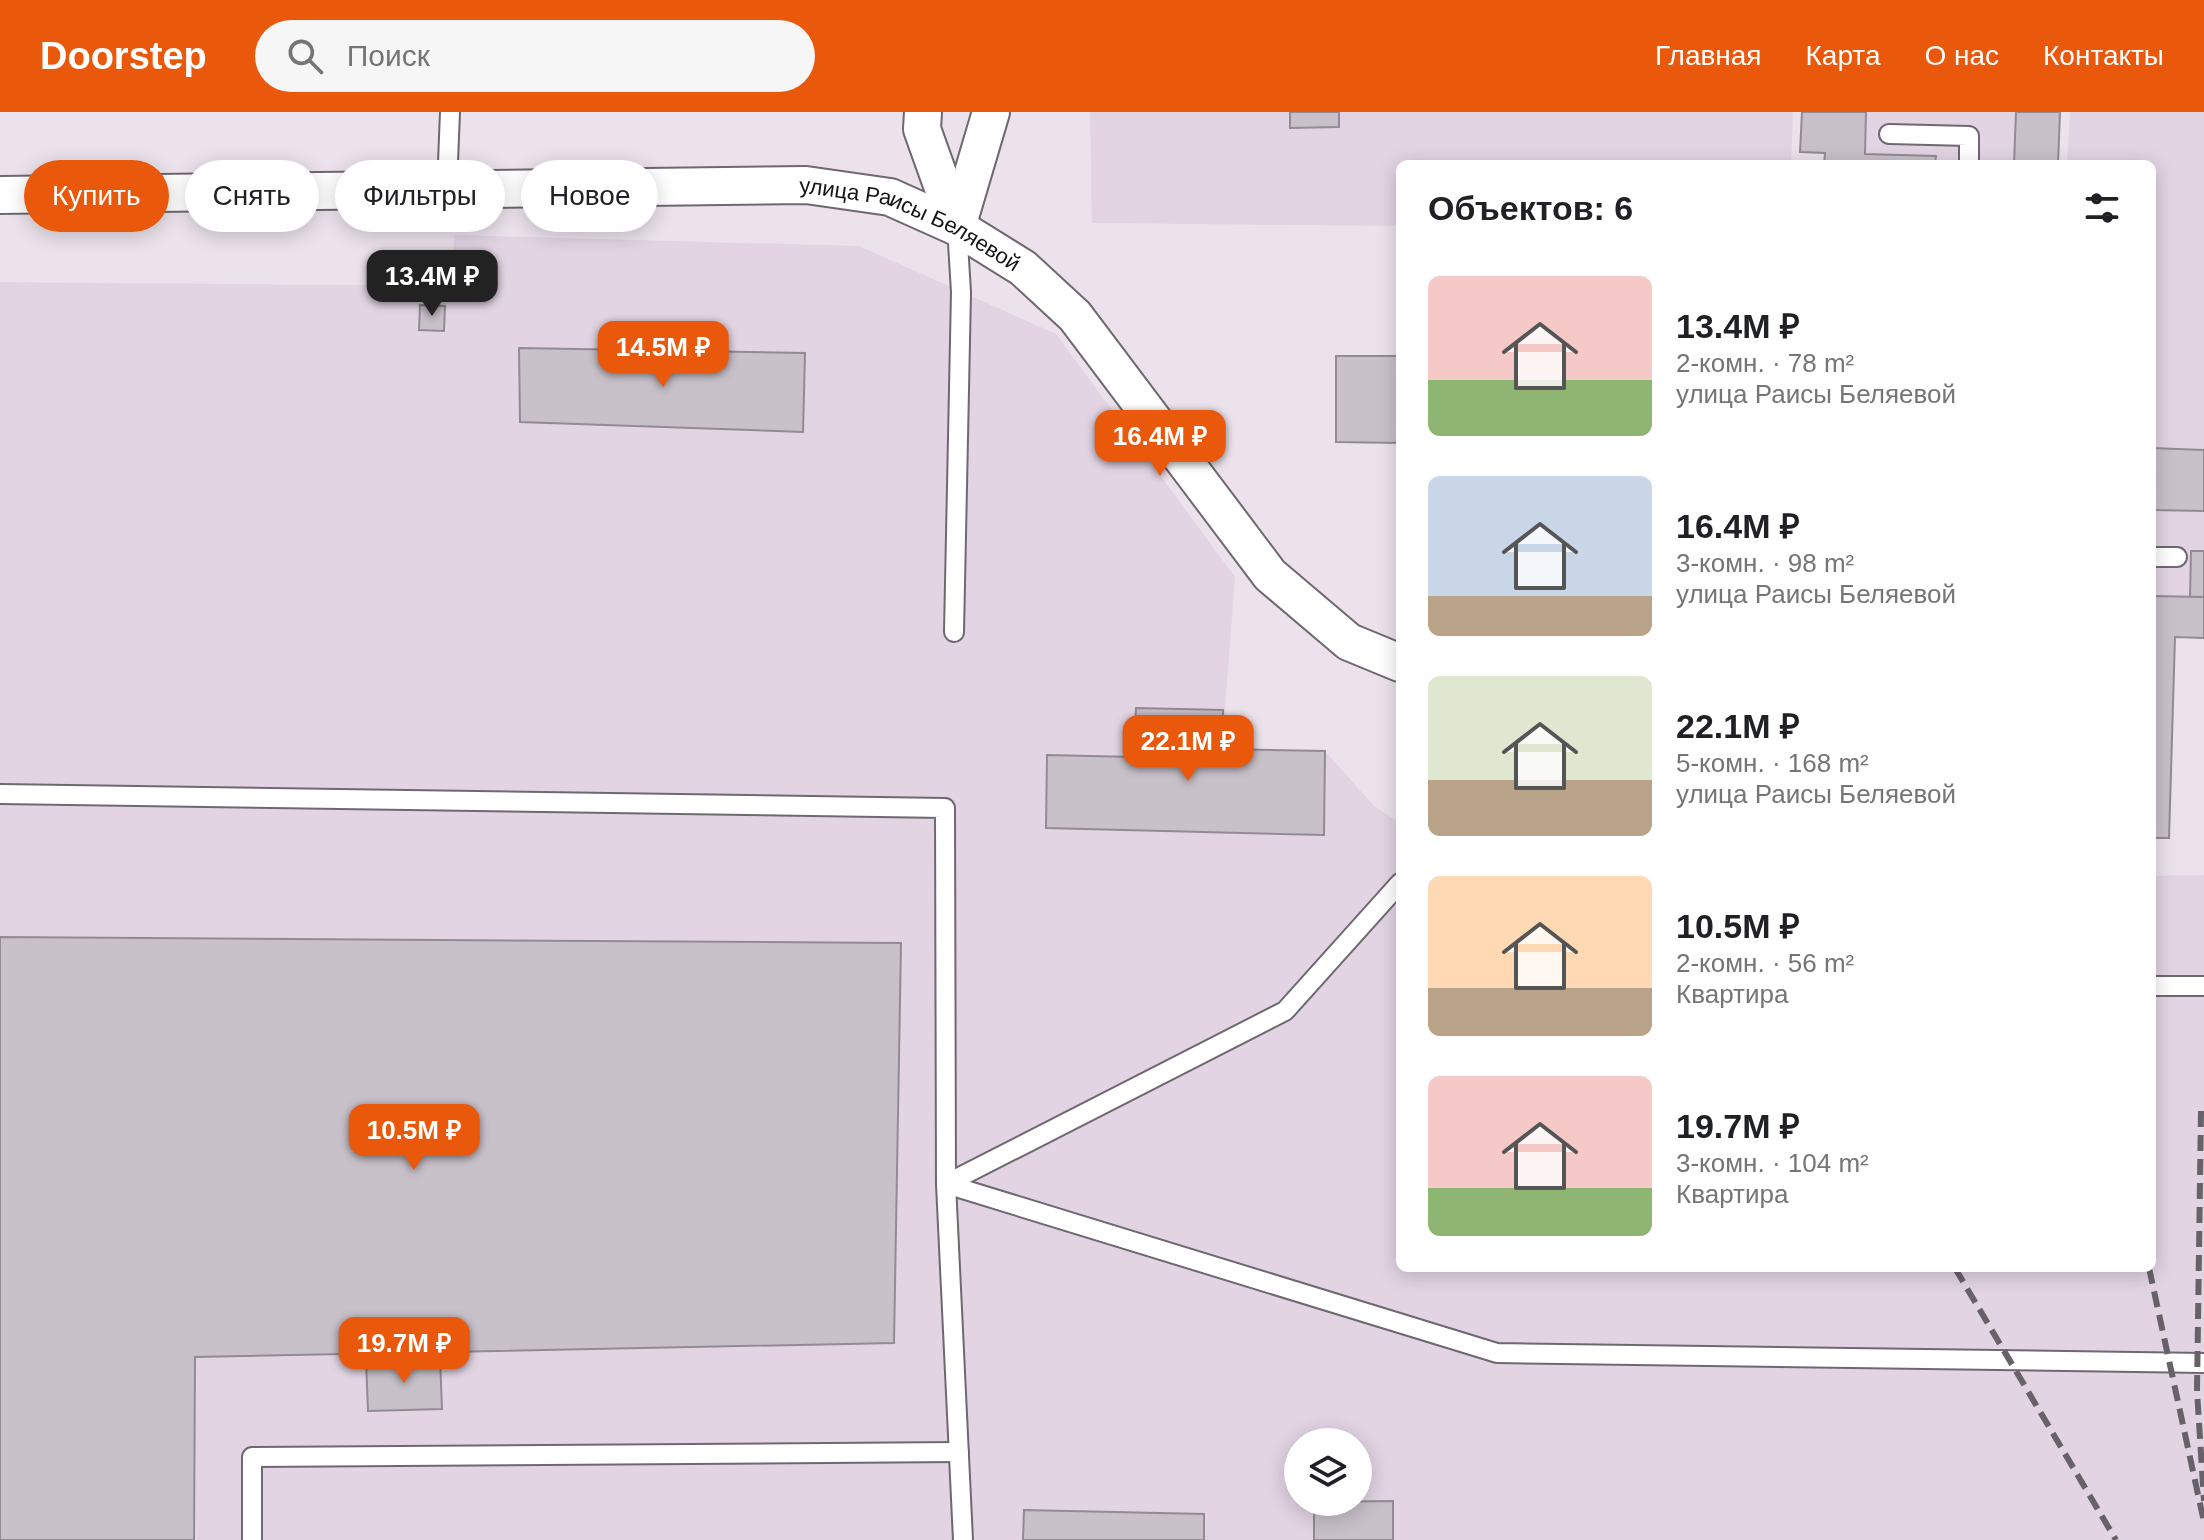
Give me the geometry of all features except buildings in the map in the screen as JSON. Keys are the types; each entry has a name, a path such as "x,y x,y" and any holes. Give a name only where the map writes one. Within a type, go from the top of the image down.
{"street":[{"path":"923,112 922,129 957,227"},
{"path":"957,227 991,112"},
{"name":"улица Раисы Беляевой","path":"505,187 806,185 890,197 957,227 1023,268 1075,316 1270,575 1349,642 1396,661"},
{"name":"улица Раисы Беляевой","path":"0,195 335,189"}],"lane":[{"path":"448,160 450,112"},
{"path":"1889,134 1969,136 1969,160"},
{"path":"954,632 961,292 957,227"},
{"path":"2156,557 2177,557"},
{"path":"1349,642 1396,648"},
{"path":"0,794 945,808 946,1184 963,1540"},
{"path":"946,1184 1285,1011 1396,887"},
{"path":"2156,986 2204,986"},
{"path":"946,1184 1497,1353 2204,1363"},
{"path":"252,1540 252,1457 959,1452"}],"shaded area":[{"path":"1090,112 1793,112 1791,160 1396,160 1396,226 1092,223"},
{"path":"1802,112 2060,112 2058,160 1824,160 1824,153 1800,152"},
{"path":"2070,112 2204,112 2204,597 2156,596 2156,160 2067,160"},
{"path":"454,235 859,246 1056,334 1235,577 1222,749 1325,751 1374,806 1396,820 1396,1272 2156,1272 2156,876 2204,875 2204,1540 0,1540 0,282 454,286"}],"railway":[{"path":"2201,1111 2197,1391 2204,1501"},
{"path":"1957,1272 2116,1540"},
{"path":"2150,1272 2204,1522"}]}
